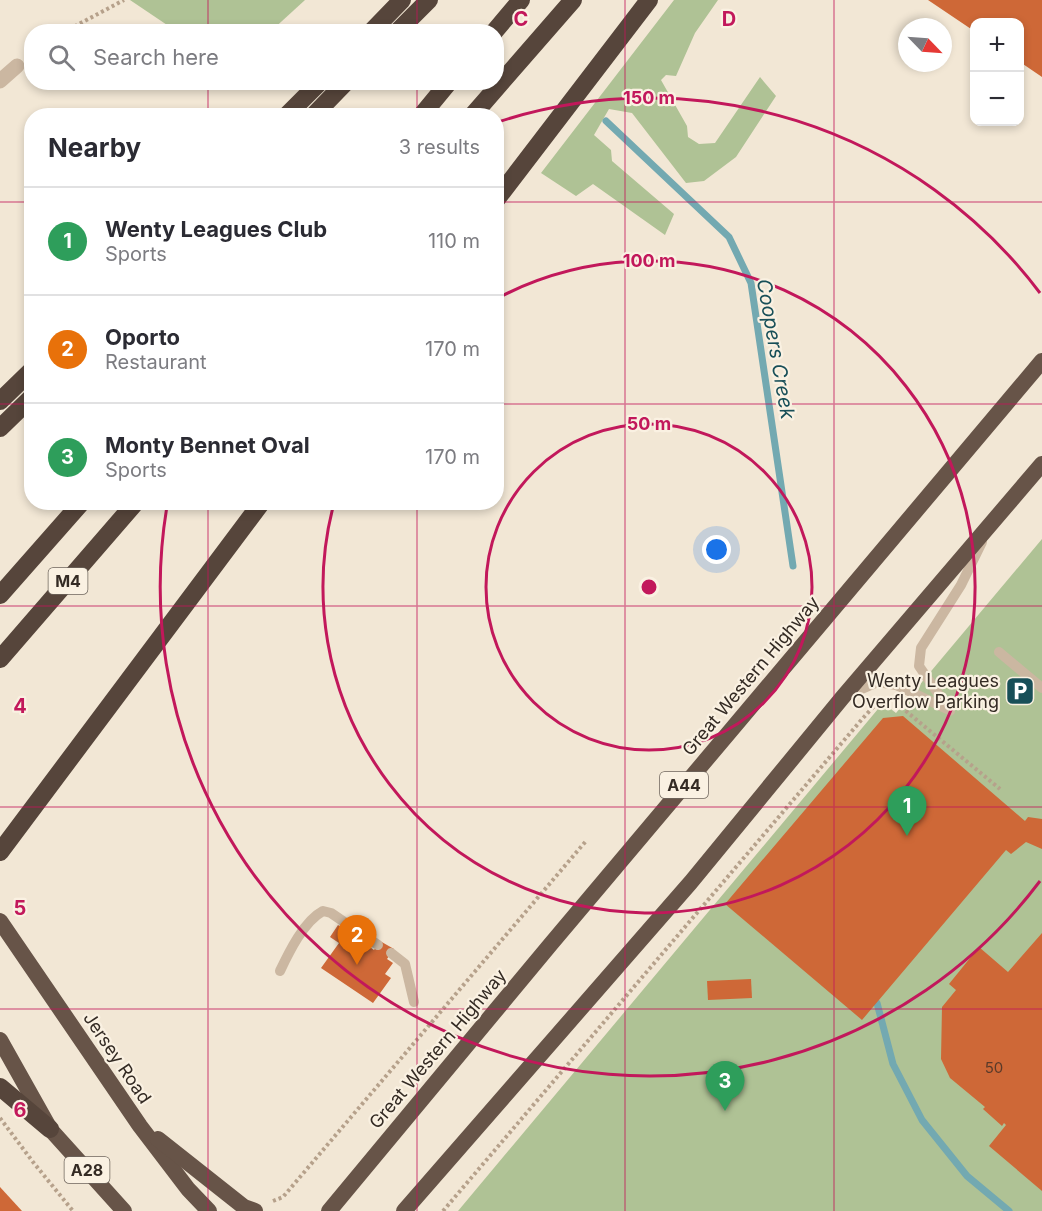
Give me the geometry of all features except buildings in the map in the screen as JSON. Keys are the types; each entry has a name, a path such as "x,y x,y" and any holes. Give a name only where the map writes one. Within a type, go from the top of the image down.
{"highway":[{"path":"379,24 402,0"},
{"path":"405,24 429,0"},
{"path":"501,24 521,0"},
{"path":"504,79 573,0"},
{"path":"504,190 649,0"},
{"path":"294,108 312,90"},
{"path":"321,108 338,90"},
{"path":"428,108 442,90"},
{"path":"479,108 495,90"},
{"name":"Great Western Highway","path":"328,1211 1042,361"},
{"path":"0,401 24,378"},
{"path":"0,428 24,405"},
{"path":"404,1211 691,882 842,698 1042,464"},
{"name":"M4","path":"0,596 75,510"},
{"name":"M4","path":"0,658 129,510"},
{"path":"0,852 256,510"},
{"name":"Jersey Road","path":"0,921 140,1126 188,1189 209,1211"},
{"name":"A28","path":"0,1040 50,1129 124,1211"},
{"path":"0,1087 50,1129"},
{"path":"140,1126 244,1207 255,1211"},
{"path":"415,1211 439,1170"}],"street":[{"path":"0,81 17,66"}],"lane":[{"path":"842,698 878,682 896,686 950,711 919,666 921,648 961,585 992,524"},
{"path":"999,652 1042,688"},
{"path":"280,971 289,952 314,916 322,911 331,913 378,945"},
{"path":"391,953 405,964 414,1002"}],"path":[{"path":"79,24 123,0"},
{"path":"442,1211 878,702 891,702 900,706 1000,789"},
{"path":"273,1201 283,1197 586,841"},
{"path":"0,1118 73,1211"}],"green space":[{"path":"130,0 305,0 279,24 166,24"},
{"path":"674,0 718,0 695,33 676,76 666,75 661,80 687,126 688,137 699,144 715,143 760,77 776,96 736,157 704,181 686,183 632,113 609,109 594,135 611,150 612,161 674,214 665,235 593,184 576,196 541,173"},
{"path":"1042,539 1042,1211 458,1211 883,703 896,713"}],"waterway":[{"name":"Coopers Creek","path":"606,121 729,237 751,283 793,566"},
{"name":"Coopers Creek","path":"877,1003 893,1064 922,1120 967,1176 1009,1211"}],"place":[{"name":"Wenty Leagues Overflow Parking","path":"1020,691"},
{"name":"Wenty Leagues Club","path":"907,836"},
{"name":"Oporto","path":"357,965"},
{"name":"Monty Bennet Oval","path":"725,1111"}]}
